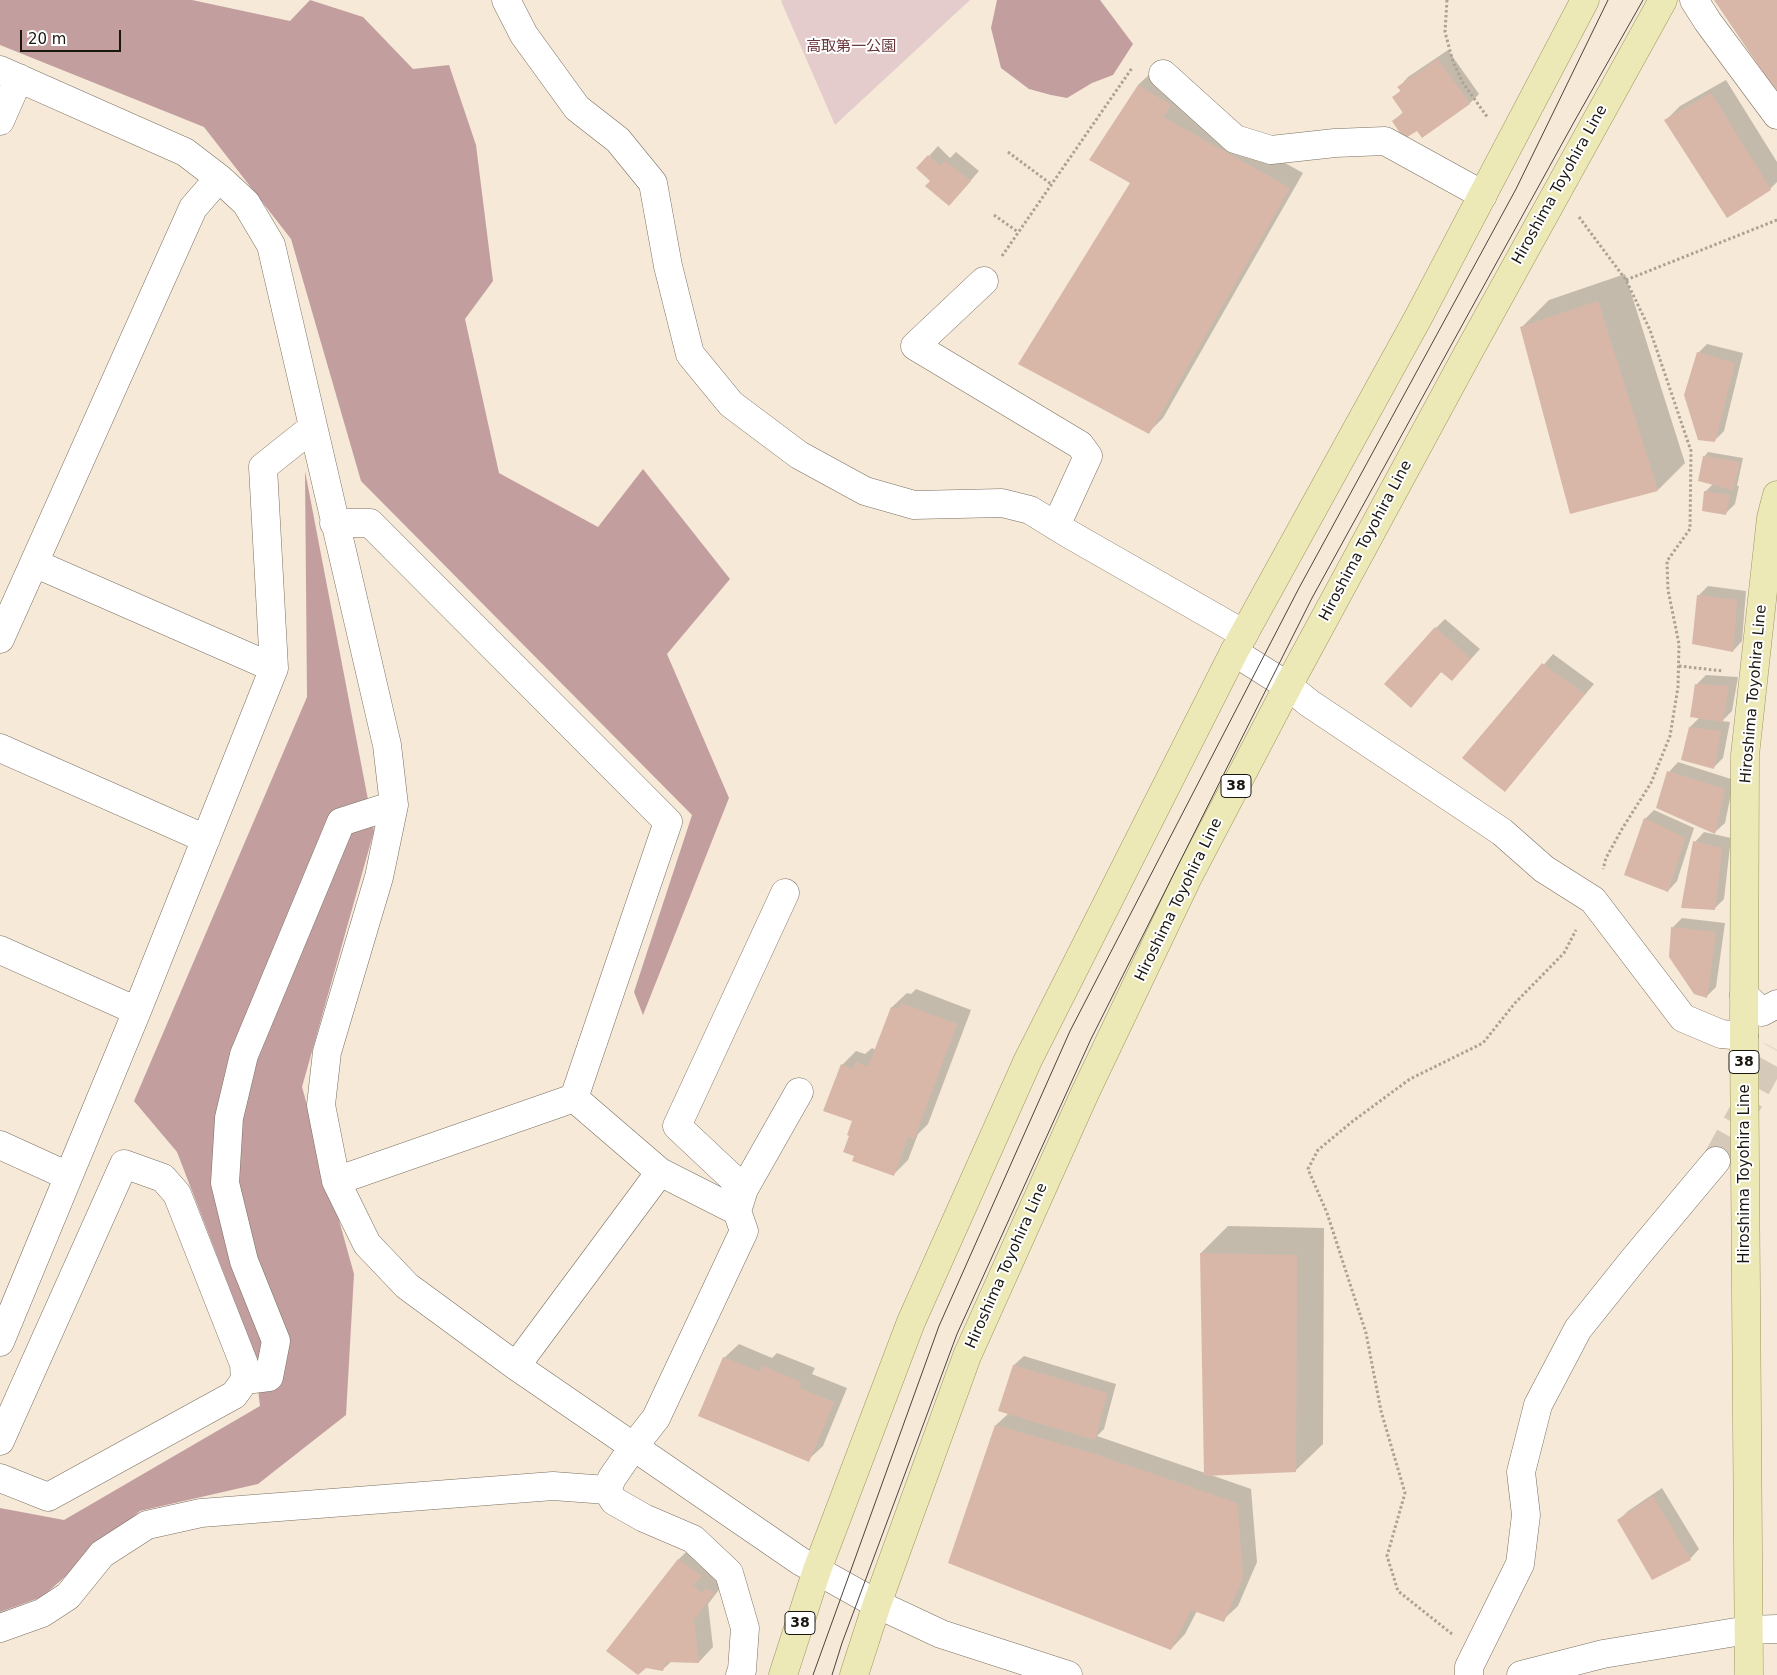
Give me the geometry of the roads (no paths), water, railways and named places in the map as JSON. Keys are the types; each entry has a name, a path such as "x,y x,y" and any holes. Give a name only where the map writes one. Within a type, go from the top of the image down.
{"main road":[{"name":"38","path":"783,1675 817,1570 911,1322 1028,1060 1239,643 1418,318 1584,0"},
{"name":"Hiroshima Toyohira Line","path":"854,1675 971,1347 1081,1102 1188,877 1288,686 1662,0"},
{"name":"Hiroshima Toyohira Line","path":"1748,1675 1744,1036 1746,755 1771,518 1777,495"}],"street":[{"path":"506,0 524,35 577,108 618,140 653,183 668,266 690,354 731,404 799,455 865,491 914,505 1002,503 1030,510 1056,526 1239,643 1288,686 1317,708 1502,832 1544,869 1593,900 1683,1018 1721,1034 1744,1036"},
{"path":"1694,0 1708,22 1777,115"},
{"path":"0,121 10,74 185,152 220,178 246,202 271,245 387,745 394,805 379,877 327,1052 321,1104 336,1181 367,1244 407,1286 516,1366 800,1561 878,1604 941,1634 1068,1675"},
{"path":"1163,74 1235,139 1271,150 1335,143 1385,141 1483,195"},
{"path":"0,639 193,208 220,178"},
{"path":"984,281 915,346 1080,445 1088,456 1056,526"},
{"path":"0,1342 137,1011 274,668 263,467 312,428"},
{"path":"334,523 370,522 668,822 574,1098"},
{"path":"34,563 274,668"},
{"path":"0,748 206,839"},
{"path":"245,1380 269,1377 276,1341 244,1261 225,1183 229,1118 244,1055 341,822 394,805"},
{"path":"607,1490 612,1478 656,1418 744,1232 740,1200 677,1126 785,892"},
{"path":"0,950 137,1011"},
{"path":"1744,995 1762,1012 1777,1004"},
{"path":"740,1200 799,1092"},
{"path":"574,1098 660,1172 740,1200"},
{"path":"336,1181 574,1098"},
{"path":"0,1145 68,1176"},
{"path":"1469,1671 1520,1564 1526,1515 1521,1472 1538,1405 1578,1329 1634,1258 1716,1161"},
{"path":"0,1441 124,1164 163,1178 176,1194 244,1364 245,1380 234,1395 48,1497 0,1478"},
{"path":"516,1366 660,1172"},
{"path":"0,1628 42,1614 68,1596 102,1554 147,1525 201,1513 553,1486 607,1490"},
{"path":"607,1490 614,1501 644,1518 693,1539 729,1573 745,1628 740,1675"},
{"path":"1521,1675 1603,1654 1748,1630 1777,1629"}],"tunnel":[{"path":"1716,1161 1777,1050"}],"tram line":[{"path":"813,1675 939,1326 1070,1031 1299,588 1516,189 1608,0"},
{"path":"832,1675 842,1643 957,1334 1091,1039 1312,598 1643,0"}],"park label":[{"name":"高取第一公園","path":"851,47"}]}
